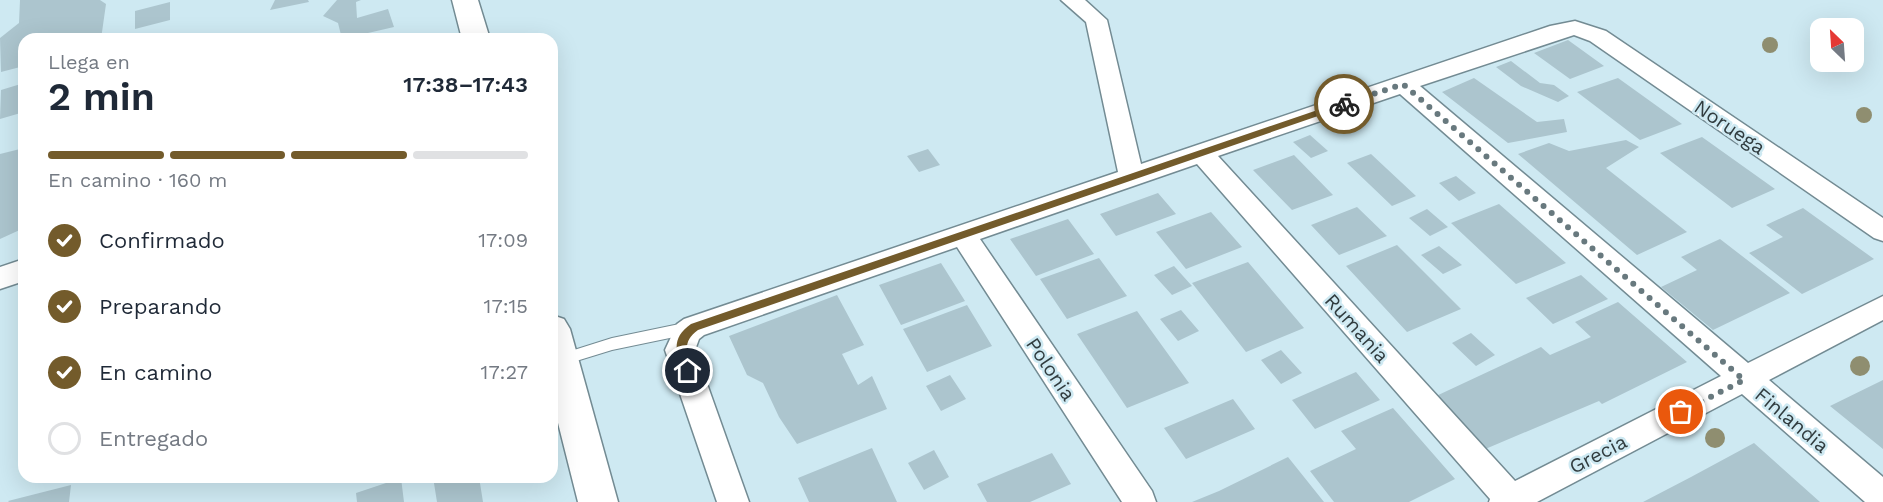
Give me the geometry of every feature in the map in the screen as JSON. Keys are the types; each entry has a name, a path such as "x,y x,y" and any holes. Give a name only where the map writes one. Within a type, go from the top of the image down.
{"street":[{"path":"465,0 474,33"},
{"path":"1072,0 1096,20 1131,176"},
{"name":"Noruega","path":"1403,84 1558,31 1575,28 1598,36 1883,231"},
{"path":"733,502 680,350 687,332 694,327 1403,84"},
{"name":"Finlandia","path":"1403,84 1744,380 1883,497"},
{"name":"Rumania","path":"1201,153 1510,501"},
{"name":"Polonia","path":"963,235 1140,502"},
{"path":"0,278 18,272"},
{"name":"Grecia","path":"1510,501 1883,307"},
{"path":"558,352 598,502"}],"lane":[{"path":"558,344 612,344 694,327"}],"building":[{"path":"20,0 100,0 106,4 102,33 18,33 18,68 1,72 0,38 19,23"},
{"path":"275,0 308,0 309,2 270,10"},
{"path":"337,0 361,0 356,2 357,18 388,9 394,27 368,33 340,33 338,23 323,16"},
{"path":"170,2 170,20 135,29 135,11"},
{"path":"1568,40 1604,66 1570,79 1534,53"},
{"path":"1511,61 1540,83 1554,85 1569,96 1558,102 1521,86 1496,67"},
{"path":"1474,78 1537,122 1564,119 1567,132 1508,143 1442,92"},
{"path":"1618,78 1682,124 1640,140 1577,92"},
{"path":"18,85 18,114 0,119 1,90"},
{"path":"1310,135 1328,151 1311,158 1293,142"},
{"path":"1702,137 1775,189 1732,208 1660,153"},
{"path":"1626,140 1639,147 1606,168 1687,232 1637,255 1518,154 1549,143 1569,151"},
{"path":"928,149 940,165 919,172 907,156"},
{"path":"18,150 18,231 0,239 0,154"},
{"path":"1371,154 1416,196 1392,206 1347,163"},
{"path":"1294,155 1333,195 1292,210 1253,170"},
{"path":"1456,176 1476,193 1459,201 1439,183"},
{"path":"1158,193 1176,214 1116,236 1100,214"},
{"path":"1499,204 1566,263 1516,284 1451,223"},
{"path":"1357,207 1387,236 1339,255 1311,225"},
{"path":"1803,208 1874,259 1802,294 1749,253 1783,237 1766,225"},
{"path":"1427,209 1448,227 1430,236 1409,218"},
{"path":"1211,212 1242,247 1186,269 1156,232"},
{"path":"1068,219 1094,254 1036,276 1010,239"},
{"path":"1720,239 1790,293 1713,330 1661,287 1697,270 1681,257"},
{"path":"1397,245 1461,309 1407,332 1346,266"},
{"path":"1439,246 1462,265 1443,274 1421,255"},
{"path":"1099,258 1127,296 1067,319 1040,279"},
{"path":"1248,262 1304,328 1246,352 1192,283"},
{"path":"941,263 965,301 901,325 879,285"},
{"path":"1174,266 1192,286 1172,295 1154,275"},
{"path":"1581,275 1608,299 1553,324 1526,298"},
{"path":"837,295 864,345 842,354 858,385 872,376 887,409 797,444 779,417 763,383 747,375 729,336"},
{"path":"1618,302 1687,362 1602,404 1599,401 1483,450 1434,397 1541,347 1550,355 1591,337 1575,322"},
{"path":"967,305 992,346 927,372 903,329"},
{"path":"1181,310 1199,331 1178,341 1160,319"},
{"path":"1137,311 1189,383 1127,408 1077,334"},
{"path":"1471,333 1495,355 1476,366 1452,343"},
{"path":"1281,350 1302,373 1281,384 1261,360"},
{"path":"1356,372 1380,400 1315,429 1292,400"},
{"path":"950,375 966,399 941,411 926,386"},
{"path":"1883,380 1883,449 1830,406"},
{"path":"1233,399 1255,429 1186,459 1164,428"},
{"path":"1393,408 1455,479 1409,502 1334,502 1310,471 1356,449 1341,431"},
{"path":"1754,443 1820,502 1643,502 1691,477"},
{"path":"872,448 897,502 809,502 798,478"},
{"path":"934,450 949,477 924,490 908,463"},
{"path":"1052,453 1071,484 1030,502 987,502 977,484"},
{"path":"1288,457 1324,502 1192,502 1219,491"},
{"path":"386,483 402,483 404,502 357,502 356,493"},
{"path":"434,483 480,483 483,502 437,502"},
{"path":"71,485 69,502 8,501"}],"way so far":[{"path":"1344,104 1403,84 1744,380 1681,412"}],"route":[{"path":"688,371 680,350 687,332 694,327 1344,104"}]}
